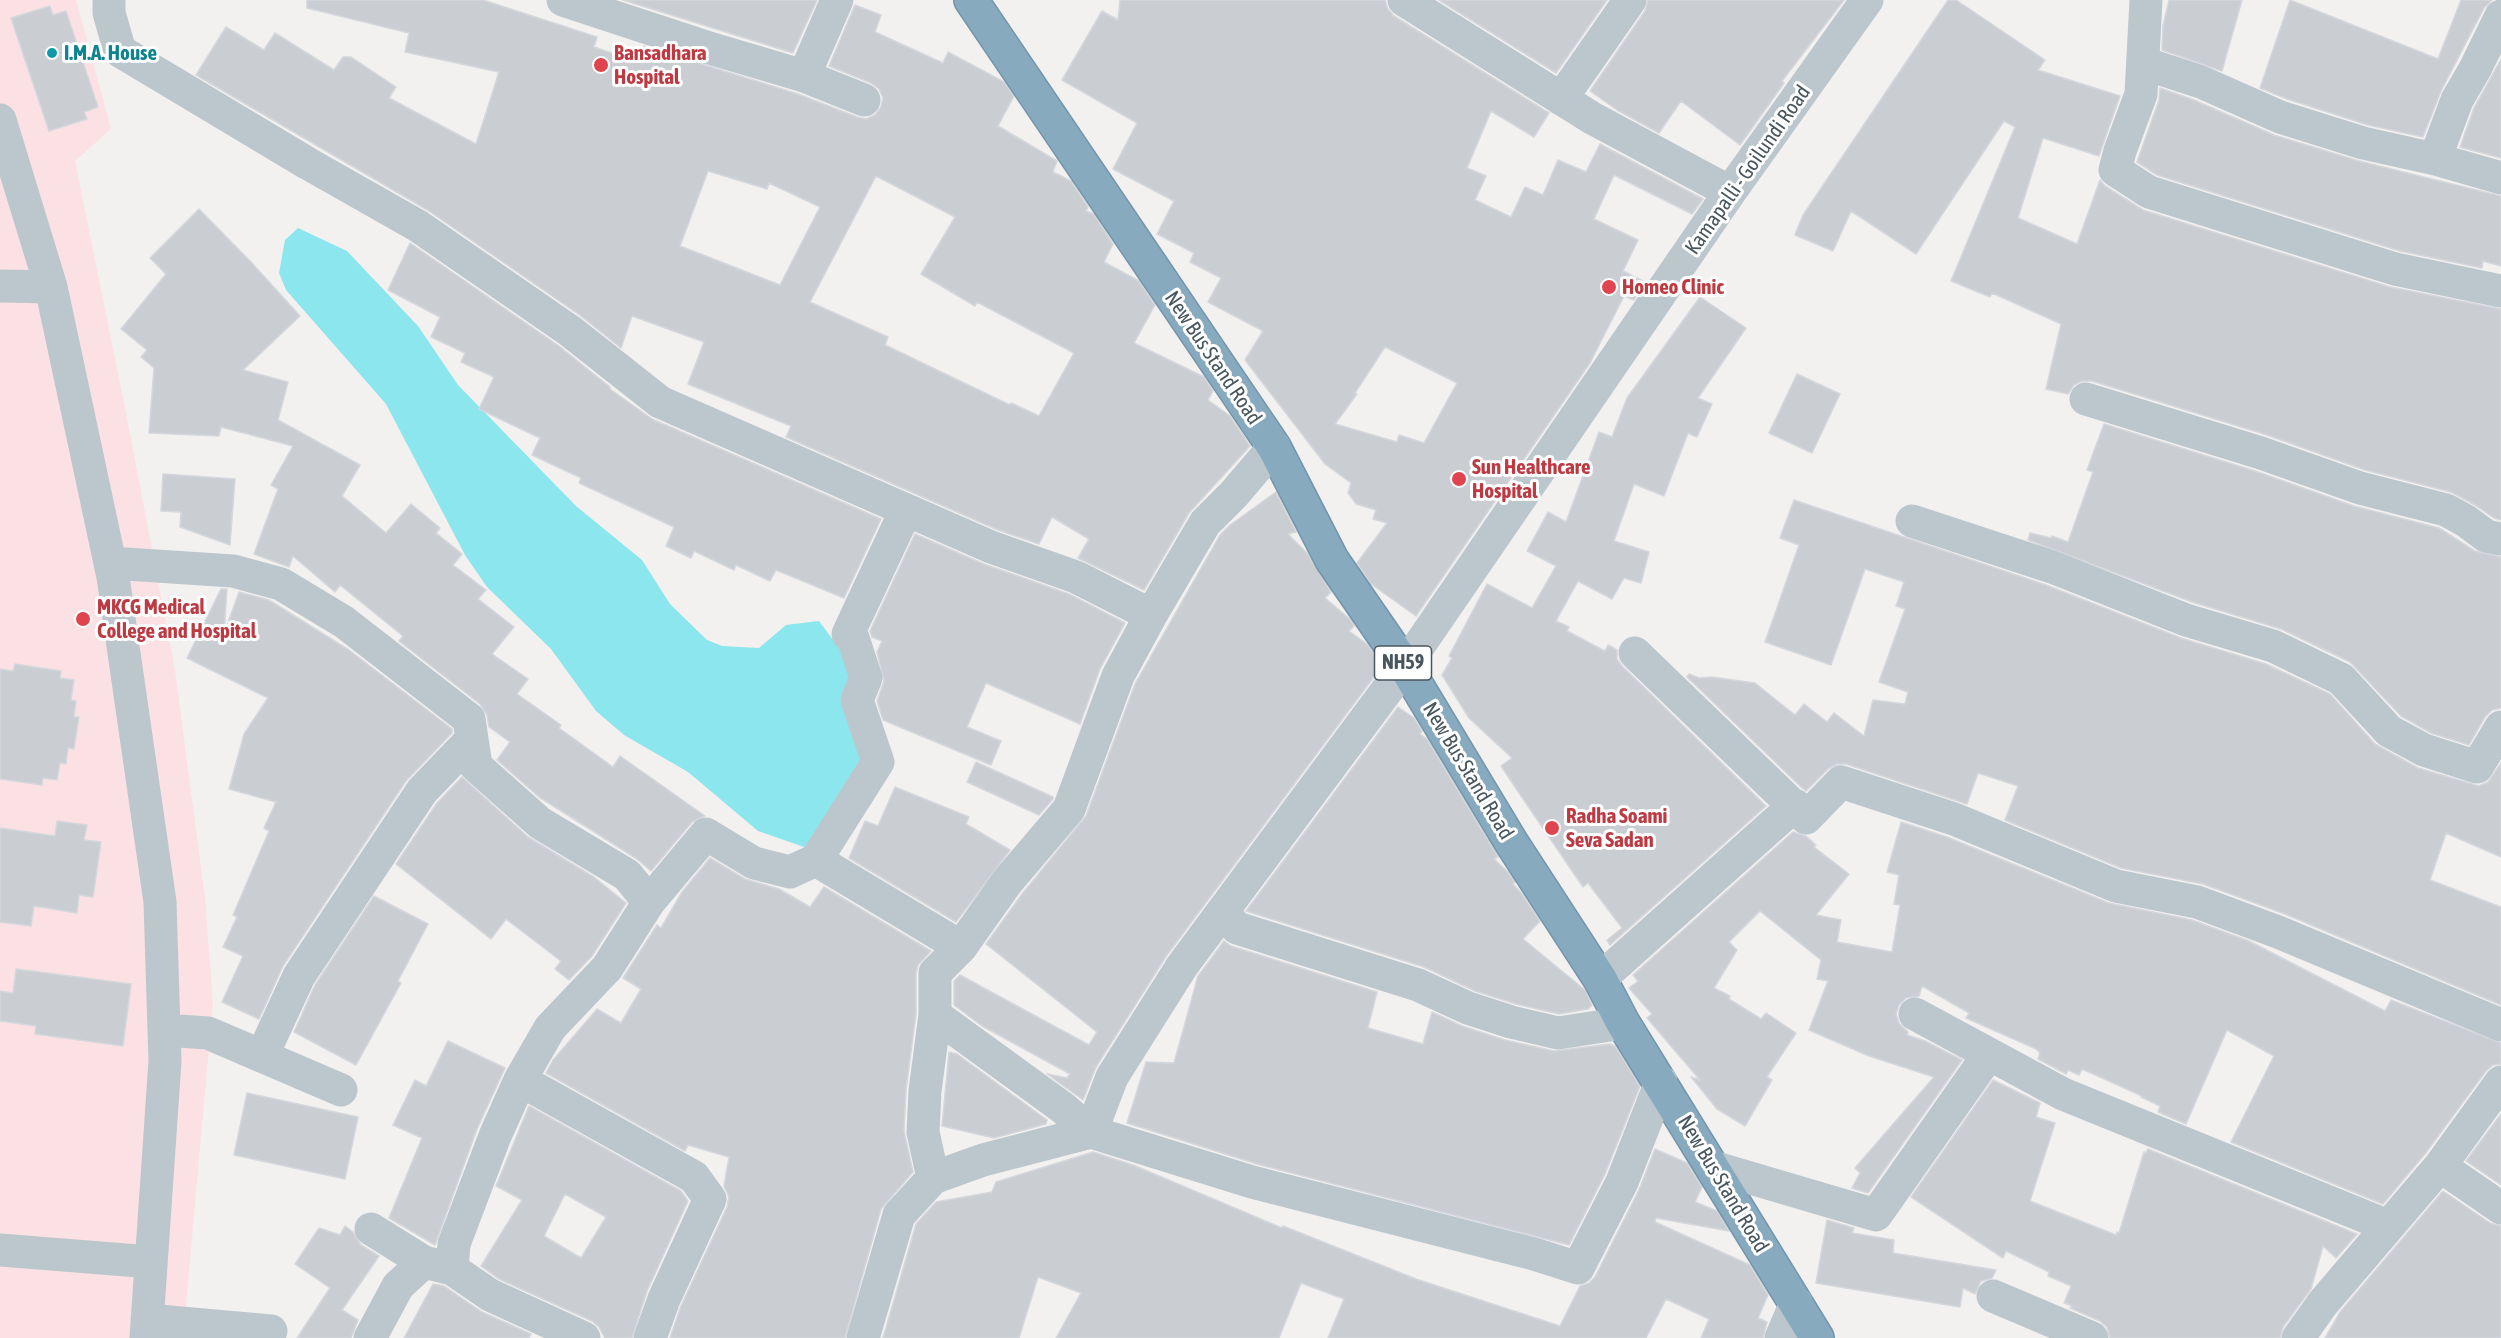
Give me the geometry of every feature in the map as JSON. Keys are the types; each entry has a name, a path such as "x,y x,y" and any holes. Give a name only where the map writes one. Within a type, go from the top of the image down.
{"highway":[{"name":"New Bus Stand Road","path":"971,0 1274,447 1332,560 1405,666 1511,842 1600,979 1623,1023 1817,1338"}],"street":[{"path":"109,0 120,51 307,163 418,226 570,331 660,402 991,547 1076,577 1151,615"},
{"path":"563,0 706,47 804,76 864,100"},
{"path":"804,76 837,0"},
{"path":"1404,0 1592,118 1730,192"},
{"path":"1561,99 1630,0"},
{"name":"Kamapalli - Goilundi Road","path":"1091,1132 1112,1077 1182,966 1405,666 1730,192 1867,0"},
{"path":"2146,0 2144,63 2140,94 2115,170 2150,192 2384,266 2501,291"},
{"path":"2435,159 2457,100 2501,16"},
{"path":"2144,63 2201,82 2280,117 2363,143 2435,159 2501,178"},
{"path":"0,120 51,287 110,563 160,902 165,1061 147,1329 270,1331"},
{"path":"0,286 51,287"},
{"path":"2086,399 2261,453 2360,488 2446,510 2466,520 2486,536 2501,539"},
{"path":"933,1178 923,1132 925,1091 935,1015 935,973 961,947 1007,882 1069,809 1118,676 1151,615 1205,523 1234,494 1274,447"},
{"path":"370,1338 398,1286 438,1265 454,1244 495,1136 520,1080 550,1028 607,968 650,902 706,834 754,863 790,872 816,860 878,762 857,700 866,678 852,635 848,634 906,510"},
{"path":"1912,521 2052,567 2186,620 2273,646 2341,679 2389,731 2424,750 2478,767 2501,727"},
{"path":"110,563 233,571 281,584 344,622 469,719 476,765 540,823 627,875 650,902"},
{"path":"1635,653 1806,818 1841,782 1954,819 2116,886 2197,902 2278,932 2501,1025"},
{"path":"262,1056 306,967 422,791 472,739"},
{"path":"1600,979 1795,805"},
{"path":"816,860 961,947"},
{"path":"1222,912 1237,928 1396,978 1468,1008 1511,1022 1558,1033 1623,1023"},
{"path":"1915,1014 2063,1094 2388,1226"},
{"path":"935,1015 1063,1108 1091,1132 1252,1182 1534,1254 1578,1268 1622,1182 1661,1082"},
{"path":"164,1030 208,1033 341,1090"},
{"path":"1713,1167 1876,1215 1989,1054"},
{"path":"520,1080 694,1177 710,1199 664,1299 650,1338"},
{"path":"2298,1338 2324,1303 2440,1166 2501,1082"},
{"path":"863,1338 899,1215 933,1178 984,1160 1091,1132"},
{"path":"2440,1166 2501,1208"},
{"path":"371,1229 490,1295 584,1338"},
{"path":"0,1250 151,1262"},
{"path":"1993,1296 2092,1338"},
{"path":"1781,1338 1796,1303"}],"shaded area":[{"name":"MKCG Medical College and Hospital","path":"0,0 76,0 111,129 75,161 175,670 205,898 213,1004 183,1338 0,1338"}],"water":[{"path":"298,228 347,251 418,326 458,385 576,506 642,560 670,604 707,640 722,646 759,648 786,625 819,621 856,671 869,751 810,849 758,831 688,772 624,735 596,711 551,649 487,587 465,555 386,404 286,290 279,273 285,240"}],"building":[{"path":"307,0 483,0 597,37 594,47 638,62 644,46 798,94 866,119 875,115 881,107 883,98 879,89 871,83 829,66 855,5 881,15 875,32 943,63 948,52 1004,82 1014,96 998,126 1057,161 1053,172 1071,181 1088,207 1086,211 1094,214 1113,244 1104,262 1139,281 1155,305 1134,343 1204,377 1213,391 1208,400 1230,416 1250,446 1189,513 1144,590 1078,558 1089,539 1052,517 1039,544 998,530 786,437 791,426 688,384 704,342 632,316 621,348 581,316 429,211 196,75 226,27 264,50 275,33 334,70 343,57 351,57 396,87 389,98 476,144 499,72 405,52 409,33 307,8","holes":["708,171 767,189 769,183 820,207 780,285 680,246","876,176 955,217 921,274 975,306 977,302 1074,353 1039,416 1011,403 1010,405 885,345 888,337 810,302"]},
{"path":"623,0 817,0 793,53"},
{"path":"1120,0 1385,0 1394,16 1549,113 1534,137 1491,111 1467,168 1486,176 1475,200 1511,217 1525,187 1543,195 1558,160 1586,172 1600,144 1703,199 1692,214 1614,175 1594,219 1638,240 1623,271 1645,282 1634,300 1624,296 1590,363 1416,616 1371,584 1357,563 1387,523 1373,519 1376,510 1356,504 1348,493 1351,483 1325,464 1245,360 1263,331 1208,302 1221,278 1190,262 1194,253 1157,234 1174,201 1113,169 1137,123 1062,80 1102,11 1118,20","holes":["1385,347 1457,383 1424,443 1399,435 1397,442 1335,424 1357,394 1355,393"]},
{"path":"1439,0 1607,0 1556,73"},
{"path":"1648,0 1844,0 1782,81 1784,83 1740,145 1681,101 1659,133 1617,110 1590,91 1645,11"},
{"path":"1948,0 1956,0 2045,60 2038,70 2120,96 2099,156 2043,138 2018,218 2077,244 2100,180 2105,186 2143,210 2390,287 2501,309 2501,520 2451,492 2365,470 2267,435 2092,381 2082,381 2074,385 2068,394 2046,389 2061,324 1992,293 1990,297 1951,281 2015,127 2004,121 1916,254 1851,211 1833,251 1795,235 1803,215"},
{"path":"2169,0 2242,0 2222,71 2162,50 2163,26"},
{"path":"2290,0 2438,59 2461,0 2492,0 2484,8 2441,91 2423,137 2368,125 2260,88"},
{"name":"I.M.A. House","path":"50,6 53,15 66,11 98,107 84,112 87,119 49,131 11,18"},
{"path":"2501,59 2501,158 2460,147 2474,108"},
{"path":"2160,88 2194,100 2274,135 2359,161 2501,196 2501,266 2483,261 2482,268 2400,251 2157,175 2137,162 2159,100"},
{"path":"199,209 300,316 243,370 288,382 278,420 360,465 342,496 386,533 411,504 440,528 436,533 462,554 453,565 486,590 478,599 514,627 492,654 528,679 517,694 561,725 559,728 613,767 620,756 705,816 692,822 651,871 637,859 539,797 497,760 510,742 489,727 487,715 480,704 399,641 403,636 340,585 335,592 293,556 289,567 254,554 278,489 271,485 293,446 221,427 219,436 149,433 154,368 141,357 147,350 121,329 166,274 150,258"},
{"path":"410,243 559,346 610,389 652,419 881,519 844,598 776,570 770,581 736,565 734,570 694,551 691,558 666,546 674,527 579,483 581,478 532,455 540,438 479,409 494,377 461,362 465,353 431,337 440,317 388,290"},
{"path":"1700,297 1746,328 1698,398 1712,404 1697,437 1688,433 1664,496 1634,484 1614,541 1649,552 1641,583 1624,578 1612,599 1578,581 1556,621 1569,627 1567,631 1605,651 1608,645 1617,650 1617,659 1622,666 1766,806 1610,945 1607,940 1622,928 1588,883 1583,887 1501,766 1512,758 1469,718 1442,675 1452,658 1449,656 1487,584 1532,608 1556,566 1527,551 1548,512 1566,522 1599,432 1612,437 1627,398"},
{"path":"1797,374 1840,394 1812,453 1769,433"},
{"path":"2104,424 2255,471 2354,506 2439,528 2475,551 2501,557 2501,708 2492,710 2485,717 2469,745 2431,733 2401,716 2350,662 2281,629 2192,602 2028,540 2030,533 2051,538 2052,536 2068,542 2093,472 2087,470"},
{"path":"163,474 235,479 230,545 180,527 181,512 161,511"},
{"path":"1276,492 1296,532 1288,534 1307,553 1331,592 1325,598 1351,620 1354,626 1349,631 1367,644 1382,666 1167,955 1096,1067 1083,1100 1047,1074 1067,1078 1070,1074 982,1026 954,1005 954,981 960,975 1089,1045 1097,1032 986,944 1022,894 1086,816 1135,684 1220,535 1230,525"},
{"path":"1794,500 2046,585 2181,638 2266,664 2330,694 2375,744 2418,768 2479,786 2488,782 2501,763 2501,857 2446,833 2430,880 2501,907 2501,1005 2285,914 2203,884 2121,868 2005,820 2018,786 1978,773 1967,804 1846,764 1837,764 1828,769 1806,791 1687,677 1689,674 1699,678 1712,677 1755,683 1795,715 1804,704 1827,722 1834,713 1864,736 1873,700 1905,704 1908,692 1879,682 1905,609 1896,606 1904,582 1865,569 1831,665 1765,642 1799,545 1780,538"},
{"path":"915,534 984,564 1069,594 1125,623 1100,669 1080,724 986,683 967,727 1001,741 991,765 883,720 877,701 884,681 877,652 882,641 872,637 870,631"},
{"path":"221,589 227,589 224,634 239,592 269,600 349,650 452,729 452,733 406,781 283,966 259,1019 222,1002 243,956 223,947 237,917 233,915 269,831 264,828 276,802 229,789 244,734 268,698 187,658"},
{"path":"15,664 61,671 60,678 74,680 71,700 76,701 74,717 79,717 74,749 68,748 66,764 60,763 57,780 43,778 42,785 0,779 0,669 13,671"},
{"path":"1398,707 1414,718 1422,731 1420,734 1427,739 1498,857 1494,859 1508,872 1515,882 1513,884 1540,921 1523,939 1585,990 1592,1005 1588,1009 1559,1014 1516,1004 1475,991 1424,967 1246,911"},
{"path":"976,762 1053,797 1053,799 1039,815 967,782"},
{"path":"462,777 528,837 594,877 626,903 592,956 569,980 555,969 561,961 506,919 491,939 396,864 437,803"},
{"path":"895,787 969,817 966,824 1010,850 956,922 849,858 865,821 878,826"},
{"path":"57,821 87,825 84,840 101,842 93,897 79,895 77,913 34,906 31,926 0,922 0,828 55,836"},
{"path":"1901,822 1947,837 2109,903 2192,920 2249,941 2385,1011 2391,1000 2501,1043 2501,1064 2493,1065 2486,1071 2425,1154 2383,1204 2231,1142 2274,1056 2227,1030 2186,1124 2158,1112 2160,1106 2142,1096 2082,1069 2079,1075 2068,1070 2066,1074 2038,1059 2040,1053 2036,1049 1966,1018 1969,1013 1922,986 1919,996 1906,998 1899,1005 1896,1014 1899,1023 1908,1032 1907,1035 1925,1041 1962,1060 1868,1193 1852,1188 1860,1173 1855,1168 1934,1077 1869,1056 1809,1030 1828,981 1817,979 1821,960 1760,911 1729,942 1737,950 1714,988 1730,996 1729,999 1761,1019 1766,1013 1796,1033 1767,1077 1772,1080 1745,1126 1717,1109 1691,1077 1700,1080 1647,1018 1652,1014 1629,988 1638,981 1633,975 1793,832 1806,836 1816,845 1814,847 1849,874 1816,915 1841,920 1837,942 1892,952 1900,905 1894,904 1899,875 1887,872"},
{"path":"710,858 745,879 779,889 810,907 824,887 931,951 918,965 916,973 916,1014 906,1090 904,1131 913,1172 881,1209 845,1338 670,1338 681,1306 727,1207 729,1197 724,1186 729,1157 688,1145 685,1151 546,1073 553,1060 597,1009 621,1023 641,989 623,978 657,925 661,928 682,892"},
{"path":"374,896 428,924 398,981 401,983 356,1065 294,1032 315,985"},
{"path":"1224,941 1231,946 1377,992 1368,1028 1423,1044 1432,1012 1462,1026 1505,1040 1554,1051 1610,1044 1615,1046 1640,1086 1605,1174 1569,1245 1257,1164 1127,1123 1146,1062 1174,1063 1198,976"},
{"path":"16,969 131,984 123,1046 35,1034 36,1026 0,1021 0,991 13,993"},
{"path":"448,1041 505,1068 477,1129 435,1245 389,1218 422,1138 393,1125 415,1080 426,1086"},
{"path":"949,1052 957,1054 1047,1120 1046,1124 994,1138 942,1126"},
{"path":"1993,1080 2040,1103 2036,1117 2055,1123 2030,1201 2116,1235 2117,1232 2119,1233 2144,1152 2146,1153 2148,1149 2357,1234 2336,1258 2323,1246 2311,1289 2283,1327 2280,1338 2110,1338 2107,1327 2100,1321 2064,1303 2071,1286 2048,1276 2049,1272 2006,1251 2003,1258 1911,1197"},
{"path":"247,1093 358,1117 345,1179 234,1155"},
{"path":"529,1106 681,1191 688,1201 647,1291 632,1338 605,1338 599,1327 592,1321 499,1279 481,1266 522,1200 496,1186","holes":["565,1194 606,1217 581,1258 544,1236"]},
{"path":"2501,1114 2501,1185 2466,1161"},
{"path":"1655,1149 1687,1163 1702,1187 1695,1202 1717,1211 1729,1231 1656,1218 1655,1222 1750,1265 1768,1295 1758,1318 1767,1322 1763,1338 1701,1338 1709,1319 1666,1299 1646,1338 1328,1338 1344,1299 1301,1283 1279,1338 1056,1338 1081,1293 1038,1277 1019,1338 883,1338 916,1224 936,1202 992,1192 996,1182 1093,1152 1133,1165 1282,1228 1283,1226 1416,1279 1560,1326 1580,1286 1589,1283 1595,1277 1639,1190"},
{"path":"2443,1191 2490,1223 2501,1226 2501,1338 2325,1338 2340,1312"},
{"path":"1827,1220 1854,1228 1852,1233 1894,1240 1893,1253 1996,1270 1992,1278 1981,1281 1975,1294 1963,1288 1960,1307 1816,1283"},
{"path":"345,1226 353,1232 361,1245 379,1256 342,1310 358,1320 351,1338 297,1338 330,1288 295,1264 319,1228 340,1235"},
{"path":"433,1284 444,1286 482,1312 531,1334 529,1338 404,1338"}],"place":[{"name":"I.M.A. House","path":"52,53"},
{"name":"Bansadhara Hospital","path":"601,65"},
{"name":"Homeo Clinic","path":"1609,287"},
{"name":"Sun Healthcare Hospital","path":"1459,479"},
{"name":"MKCG Medical College and Hospital","path":"83,619"},
{"name":"Radha Soami Seva Sadan","path":"1552,828"}]}
